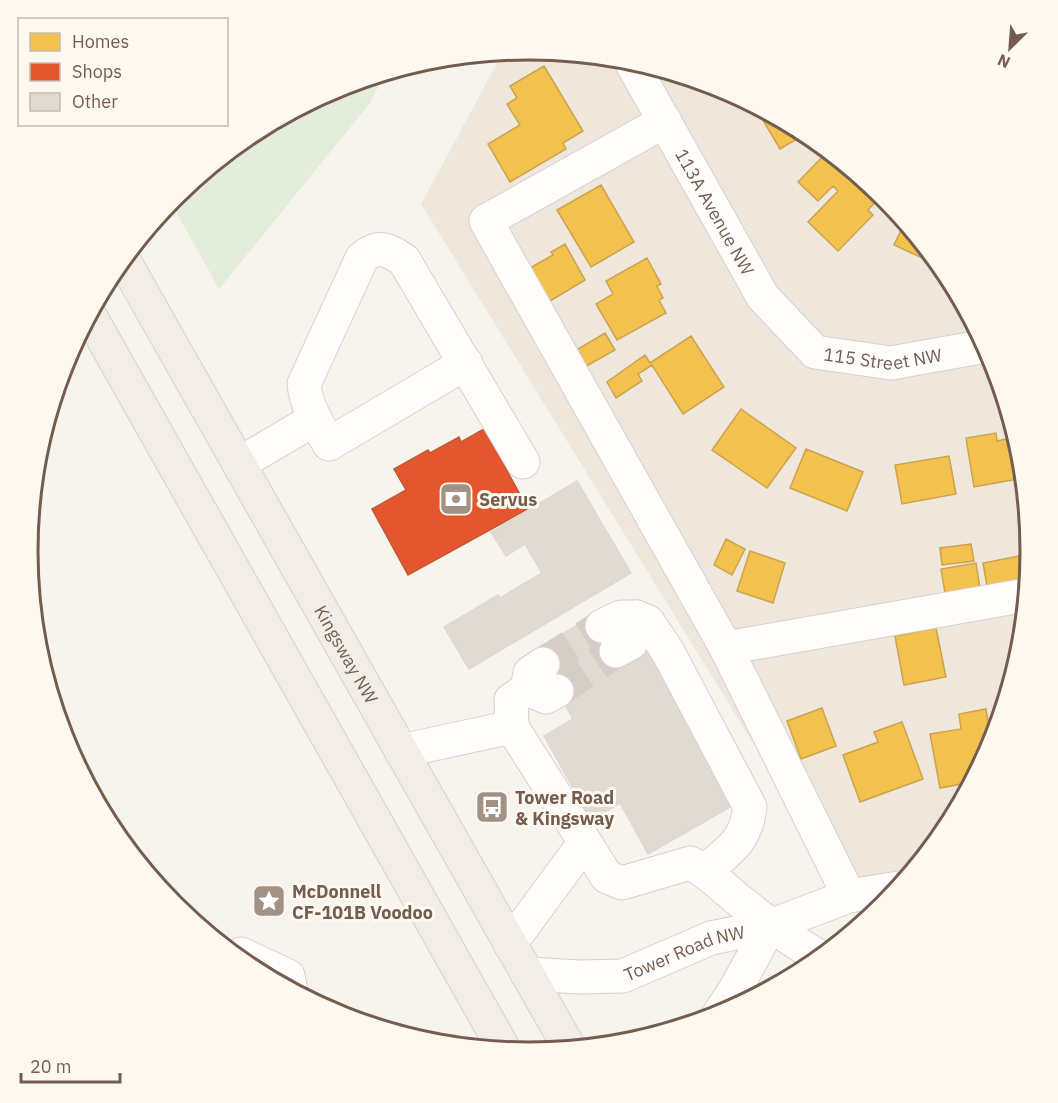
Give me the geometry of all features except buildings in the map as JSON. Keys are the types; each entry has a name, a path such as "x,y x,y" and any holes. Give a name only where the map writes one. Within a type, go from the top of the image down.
{"main road":[{"name":"Kingsway NW","path":"128,267 566,1042"},
{"path":"94,323 500,1042"}],"street":[{"name":"113A Avenue NW","path":"637,72 763,297 815,352"},
{"path":"665,121 486,221 726,648 849,896"},
{"path":"466,363 329,444 315,419 305,394 304,384 362,258 370,251 380,249 393,253 404,260 466,363 523,462"},
{"name":"115 Street NW","path":"815,352 891,363 976,348"},
{"path":"240,464 315,419"},
{"path":"726,648 1018,597"},
{"path":"609,639 621,617 636,617 648,622 668,652 750,807 748,822 739,842 705,871"},
{"path":"542,681 512,700 512,727 607,877 622,883 690,863 705,871 770,926 812,953"},
{"path":"401,751 512,727"},
{"path":"510,944 585,842"},
{"name":"Tower Road NW","path":"527,974 580,977 623,976 711,938 770,926 849,896 885,890"},
{"name":"Tower Road NW","path":"728,1001 770,926"},
{"path":"262,964 288,976 289,980"}],"shaded area":[{"path":"498,61 561,61 593,64 625,69 687,86 717,97 775,126 828,162 877,204 899,227 938,278 970,334 983,363 1004,424 1016,487 1019,519 1020,552 1016,616 1004,679 983,740 970,769 938,825 919,851 899,876 859,915 421,204"}],"green space":[{"path":"380,83 370,103 219,289 175,210 230,162 283,126 341,97"}],"tunnel":[{"path":"543,664 602,626"},
{"path":"557,691 616,651"}],"place":[{"name":"Servus","path":"456,499"},
{"name":"Tower Road & Kingsway","path":"492,807"},
{"name":"McDonnell CF-101B Voodoo","path":"269,901"}]}
